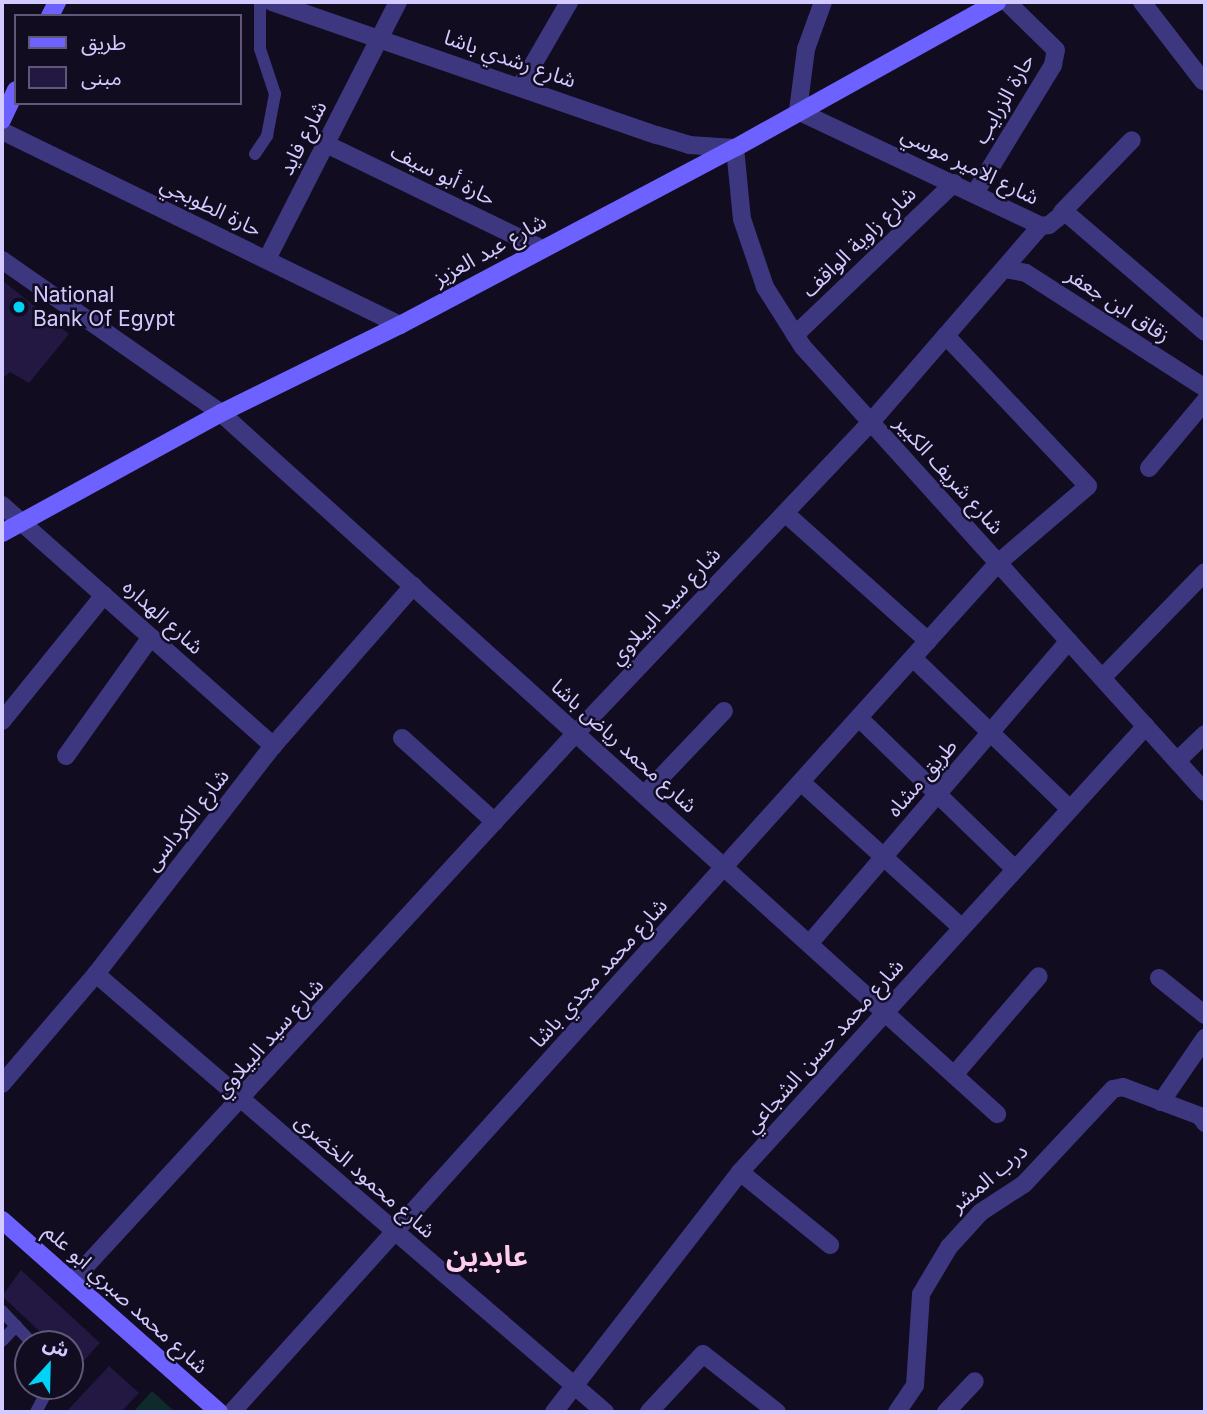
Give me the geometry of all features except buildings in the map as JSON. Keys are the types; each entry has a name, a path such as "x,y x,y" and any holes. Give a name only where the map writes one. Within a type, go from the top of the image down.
{"main road":[{"name":"شارع عبد العزيز","path":"2,533 221,413 400,325 540,248 735,148 997,2"},
{"path":"2,120 14,94"},
{"name":"شارع محمد صبري ابو علم","path":"2,1220 219,1412"}],"street":[{"name":"شارع رشدي باشا","path":"272,2 689,145 735,148"},
{"name":"شارع فايد","path":"267,259 398,2"},
{"path":"520,87 569,2"},
{"path":"798,111 806,49 823,2"},
{"name":"حارة الزرايب","path":"975,193 1053,65 1056,50 1007,2"},
{"path":"1142,2 1203,81"},
{"name":"شارع الامير موسي","path":"798,111 1041,226 1049,225 1062,212 1205,332"},
{"name":"حارة الطوبجي","path":"2,131 400,325"},
{"path":"1062,212 1132,140"},
{"name":"حارة أبو سيف","path":"326,144 540,248"},
{"name":"شارع شريف الكبير","path":"735,148 741,219 765,287 795,335 1205,792"},
{"name":"شارع زاوية الواقف","path":"795,335 954,183"},
{"path":"871,422 1041,226"},
{"name":"شارع محمد رياض باشا","path":"2,260 221,413 997,1114"},
{"name":"زقاق ابن جعفر","path":"1004,269 1026,273 1205,388"},
{"name":"شارع محمد مجدي باشا","path":"232,1412 998,563 1088,486 946,336"},
{"path":"1149,468 1205,401"},
{"name":"شارع سيد البيلاوي","path":"72,1281 243,1100 576,733 871,422"},
{"name":"شارع الهداره","path":"2,505 273,746"},
{"path":"785,513 928,641"},
{"path":"1102,678 1205,572"},
{"name":"شارع الكرداسى","path":"4,1078 96,974 273,746 413,586"},
{"path":"2,721 104,595"},
{"path":"65,755 151,637"},
{"name":"طريق مشاه","path":"809,944 1069,641"},
{"path":"913,658 1070,809"},
{"path":"643,795 724,711"},
{"path":"859,718 1015,869"},
{"name":"شارع محمد حسن الشجاعي","path":"554,1412 740,1172 1146,726"},
{"path":"1177,761 1205,734"},
{"path":"402,738 495,822"},
{"path":"802,782 962,928"},
{"name":"شارع محمود الخضرى","path":"96,974 605,1412"},
{"path":"954,1075 1039,976"},
{"path":"1159,978 1205,1015"},
{"path":"1161,1102 1205,1038"},
{"name":"درب المشر","path":"897,1412 915,1385 921,1294 960,1233 981,1212 1024,1184 1113,1089 1123,1087 1204,1116"},
{"path":"740,1172 830,1245"},
{"path":"649,1412 703,1353 777,1412"},
{"path":"946,1412 975,1381"}],"lane":[{"path":"255,154 267,136 275,94 260,49 260,2"},
{"path":"2,1311 20,1330"},
{"path":"2,1341 16,1326"}],"green space":[{"path":"152,1391 175,1412 133,1412"}],"place":[{"name":"National Bank Of Egypt","path":"19,307"}],"district":[{"name":"عابدين","path":"487,1256"}]}
